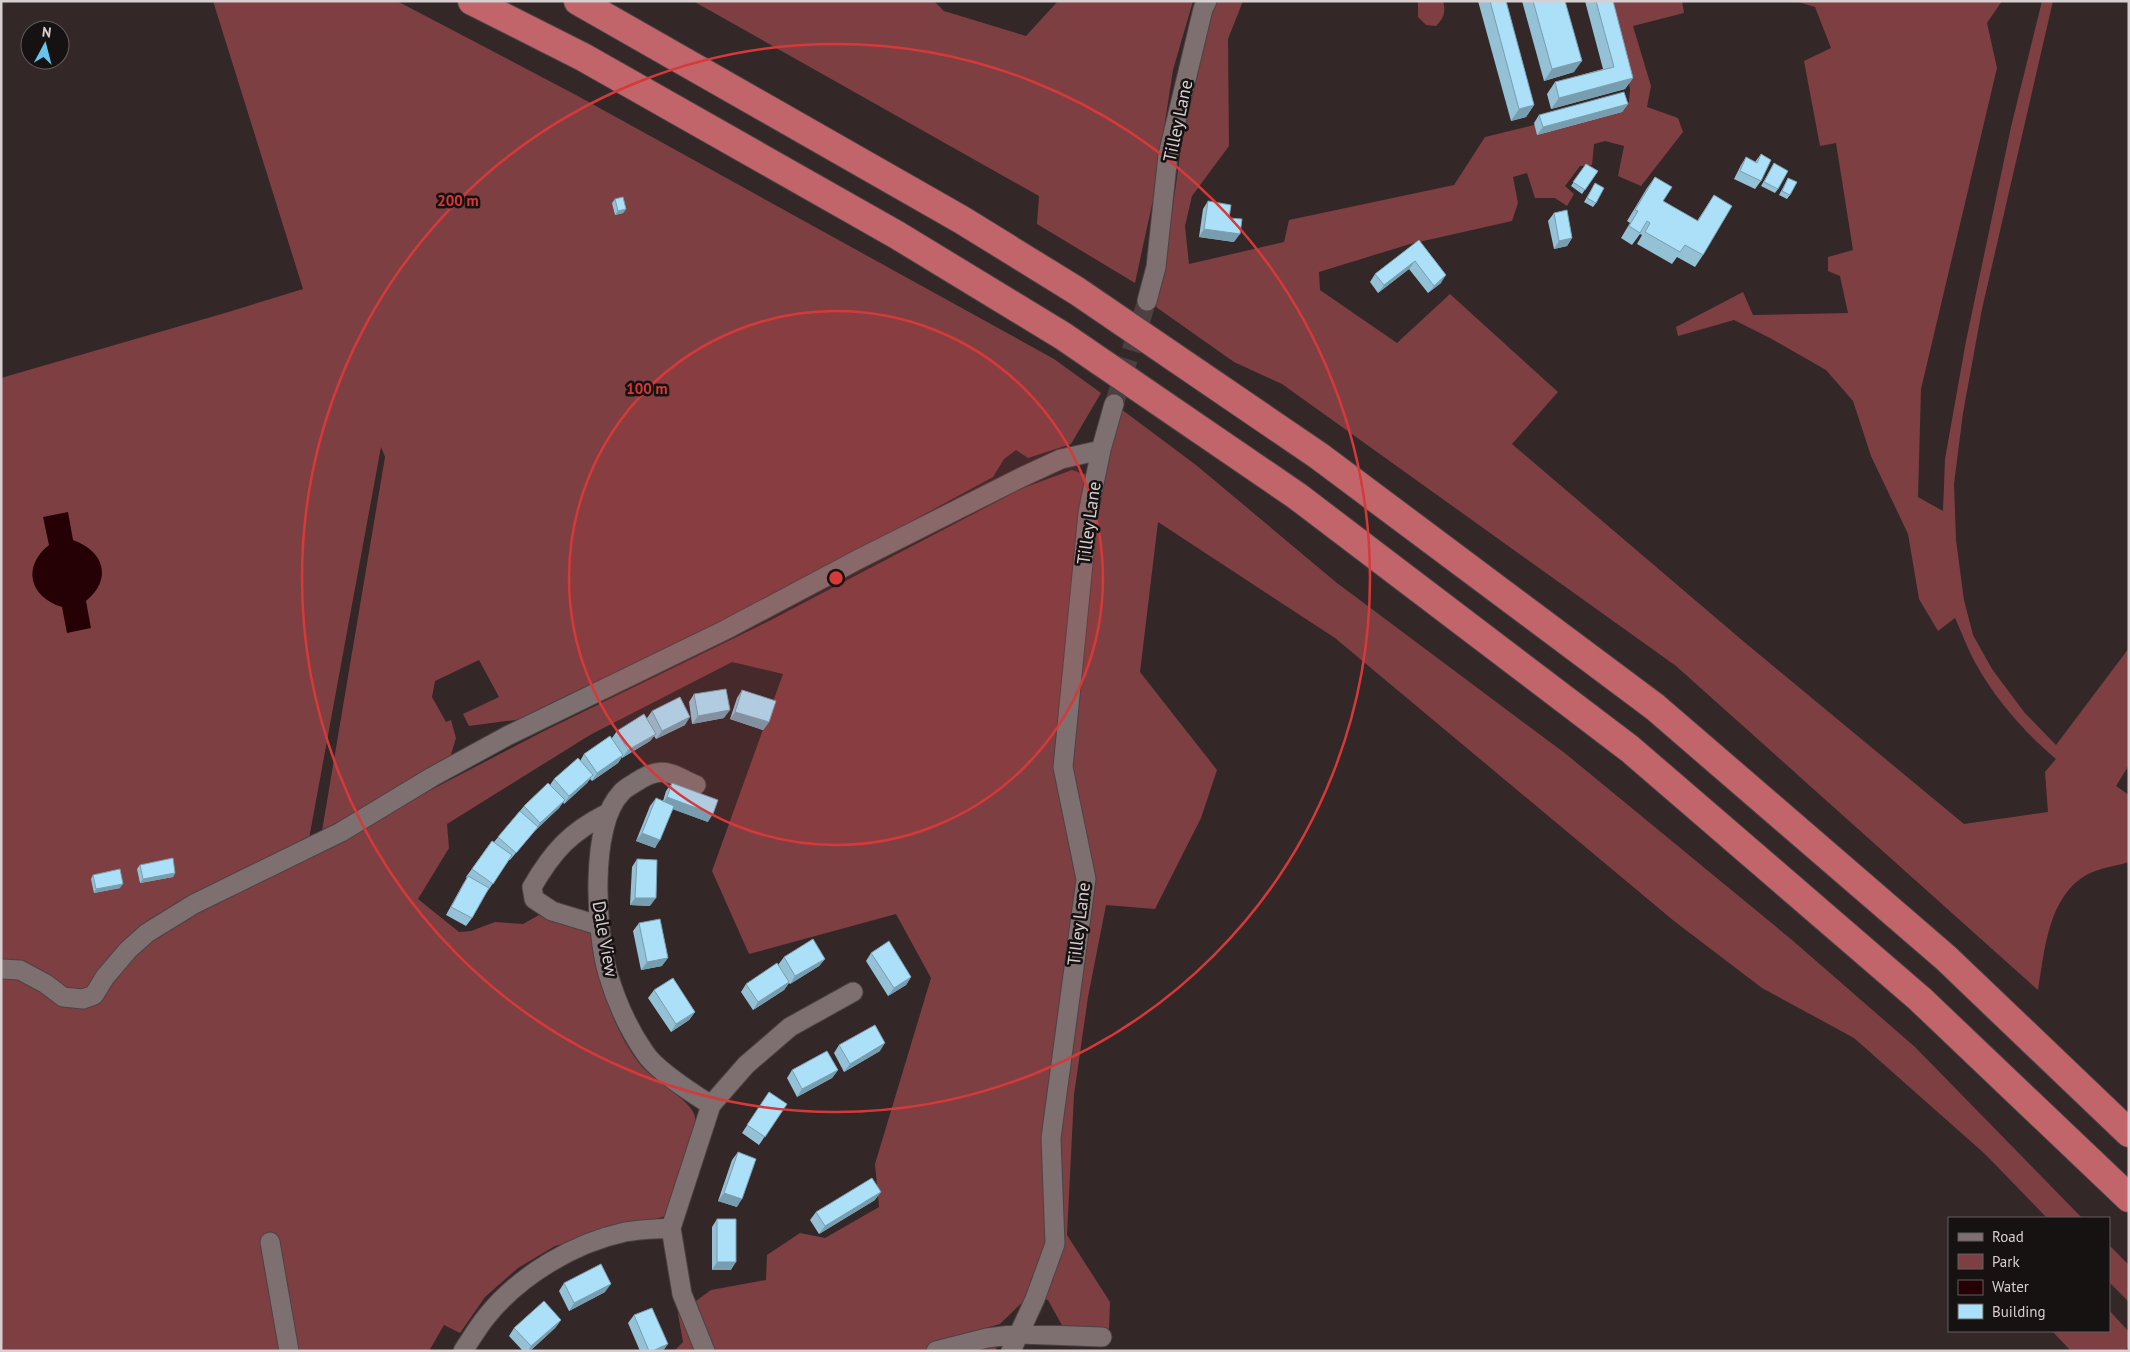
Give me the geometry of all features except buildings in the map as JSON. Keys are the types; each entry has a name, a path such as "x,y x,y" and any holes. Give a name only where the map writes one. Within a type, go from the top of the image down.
{"highway":[{"path":"472,1 583,57 905,240 1063,336 1297,496 1630,749 1920,998 2129,1198"},
{"path":"578,1 986,235 1077,291 1319,456 1655,707 1946,958 2129,1133"}],"street":[{"name":"Tilley Lane","path":"1147,301 1156,267 1168,155 1203,9 1207,1"},
{"name":"Tilley Lane","path":"1015,1343 1055,1244 1051,1138 1086,879 1063,767 1088,514 1101,450 1114,404"},
{"path":"1,970 20,970 46,984 63,997 83,1000 94,995 128,950 147,933 194,904 341,832 432,777 507,736 725,630 868,555 1061,459 1101,450"},
{"name":"Dale View","path":"696,785 667,773 647,775 620,793 608,813 601,846 597,892 598,925 608,973 624,1016 645,1055 679,1085 711,1105"},
{"path":"598,925 552,911 534,899 532,887 550,858 584,825 608,813"},
{"path":"705,1351 682,1294 671,1228 711,1105 746,1065 790,1027 853,992"},
{"path":"463,1351 487,1315 517,1286 553,1260 588,1244 626,1232 671,1228"},
{"path":"270,1242 289,1351"},
{"path":"936,1351 987,1338 1015,1343 1102,1337"}],"green space":[{"path":"213,1 397,1 576,95 1054,359 1101,393 1071,444 1028,458 1016,450 1004,459 993,477 818,572 530,718 469,726 463,714 499,697 479,660 435,681 432,697 446,722 451,720 456,738 450,758 322,831 385,457 381,447 306,855 544,731 769,621 1023,488 1072,470 1103,480 1121,409 1196,465 1337,583 1566,754 1792,940 1915,1047 2081,1217 2046,1217 1985,1154 1854,1038 1762,988 1674,921 1335,638 1158,522 1140,672 1217,770 1201,818 1155,909 1106,905 1088,997 1074,1095 1067,1235 1110,1302 1109,1329 1064,1329 1048,1300 1030,1295 1000,1324 982,1329 998,1351 674,1351 683,1342 678,1314 711,1290 766,1280 767,1255 800,1233 825,1238 879,1207 875,1164 931,978 896,914 749,954 712,871 783,674 732,662 590,735 447,824 449,848 418,899 459,932 471,931 495,922 523,924 539,915 590,932 602,984 620,1033 639,1063 680,1097 693,1111 695,1117 695,1126 689,1151 666,1216 555,1246 518,1268 485,1297 460,1333 444,1325 429,1351 1,1351 1,378 303,289"},
{"path":"693,1 934,1 944,11 1026,36 1058,1 1193,1 1173,70 1153,200 1135,283 1037,224 1039,196"},
{"path":"1215,1 1243,1 1228,39 1229,146 1192,196 1185,226 1189,264 1284,242 1289,220 1454,185 1485,137 1538,124 1587,115 1629,102 1630,89 1613,1 1682,1 1684,13 1633,26 1651,86 1647,107 1678,118 1683,132 1641,186 1618,176 1624,146 1605,141 1594,144 1592,165 1580,166 1565,186 1574,194 1567,206 1555,198 1535,198 1527,173 1513,177 1518,203 1512,221 1410,244 1319,272 1320,290 1397,343 1450,294 1558,392 1512,444 1743,641 1964,824 2048,812 2045,772 2056,759 2022,727 2002,703 1973,659 1955,618 1938,631 1919,599 1908,534 1871,456 1853,401 1826,370 1734,320 1678,336 1676,327 1743,292 1753,315 1848,313 1840,276 1828,271 1828,257 1853,250 1836,143 1820,146 1804,61 1831,48 1815,7 1795,1 2002,1 1987,23 1997,68 1921,389 1918,497 1943,511 1945,459 1966,341 2011,127 2042,1 2053,1 1982,309 1963,413 1954,484 1956,540 1964,600 1973,635 1992,669 2024,712 2056,745 2129,648 2129,765 2116,786 2129,795 2129,862 2088,874 2064,896 2056,910 2046,941 2038,990 1676,666 1282,384 1234,362 1156,307 1169,234 1182,141 1210,10"},
{"path":"1418,1 1443,1 1444,15 1436,26 1426,25 1418,17"},
{"path":"2110,1246 2129,1265 2129,1302 2110,1283"},
{"path":"2110,1311 2129,1332 2129,1346 2124,1351 2071,1351 2053,1332 2110,1332"}],"water":[{"path":"68,512 73,540 84,545 98,558 102,575 100,584 86,601 91,628 67,633 62,607 42,596 36,589 33,571 40,553 49,545 43,517"}],"tunnel":[{"path":"1114,404 1147,301"}]}
